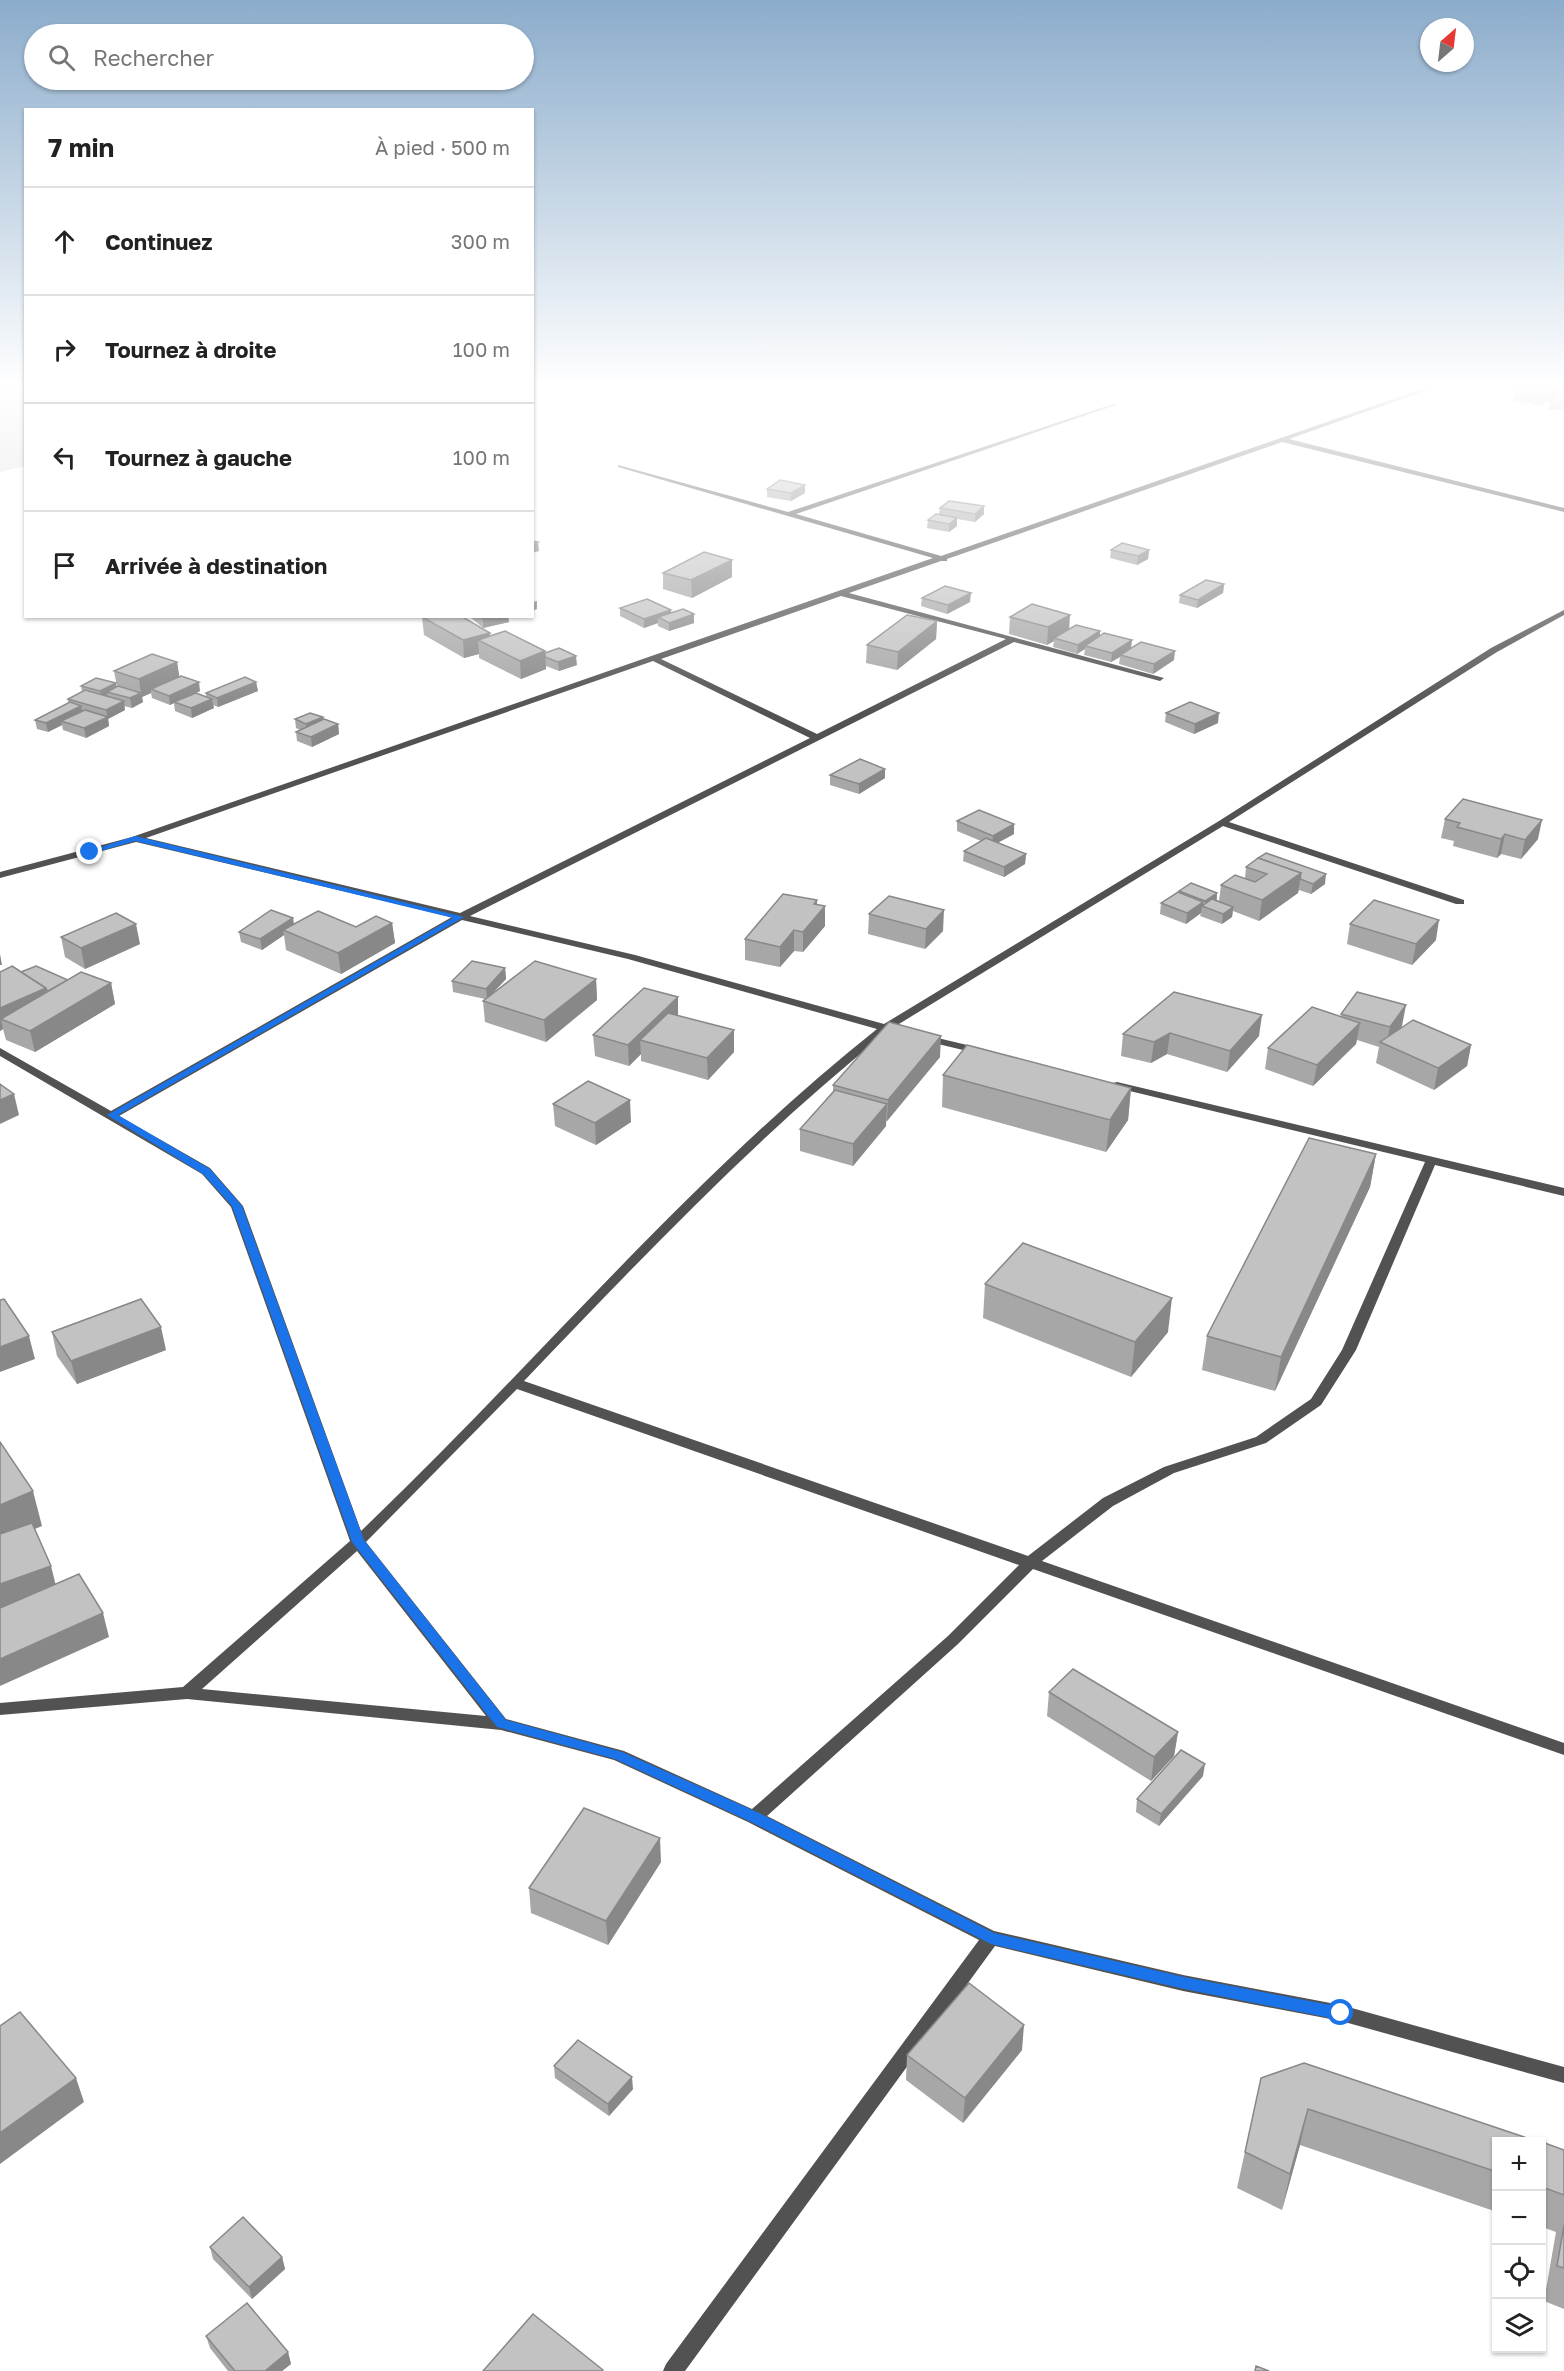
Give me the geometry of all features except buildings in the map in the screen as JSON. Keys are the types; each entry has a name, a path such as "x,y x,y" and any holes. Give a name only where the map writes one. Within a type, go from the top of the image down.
{"street":[{"path":"714,493 944,559"},
{"path":"789,514 852,493"},
{"path":"0,875 135,838 1133,493"},
{"path":"1494,493 1564,510"},
{"path":"843,594 1160,678"},
{"path":"187,1693 358,1542 515,1383 680,1210 851,1053 1222,823 1494,650 1564,612"},
{"path":"112,1115 460,917 1013,639"},
{"path":"655,659 816,737"},
{"path":"1222,823 1460,902"},
{"path":"135,838 631,957 891,1029"},
{"path":"918,1036 996,1055"},
{"path":"0,1051 206,1172 237,1206 358,1542 501,1724"},
{"path":"1109,1083 1564,1192"},
{"path":"754,1817 953,1640 1031,1562 1108,1502 1169,1470 1262,1440 1316,1402 1349,1350 1431,1161"},
{"path":"515,1383 1564,1749"},
{"path":"0,1709 187,1693 501,1724 618,1755 754,1817 991,1938 1184,1983 1341,2013 1564,2074"},
{"path":"673,2371 991,1938"}],"route":[{"path":"90,852 135,838 460,917 112,1115 206,1172 237,1206 358,1542 501,1724 618,1755 754,1817 991,1938 1184,1983 1341,2013"}]}
